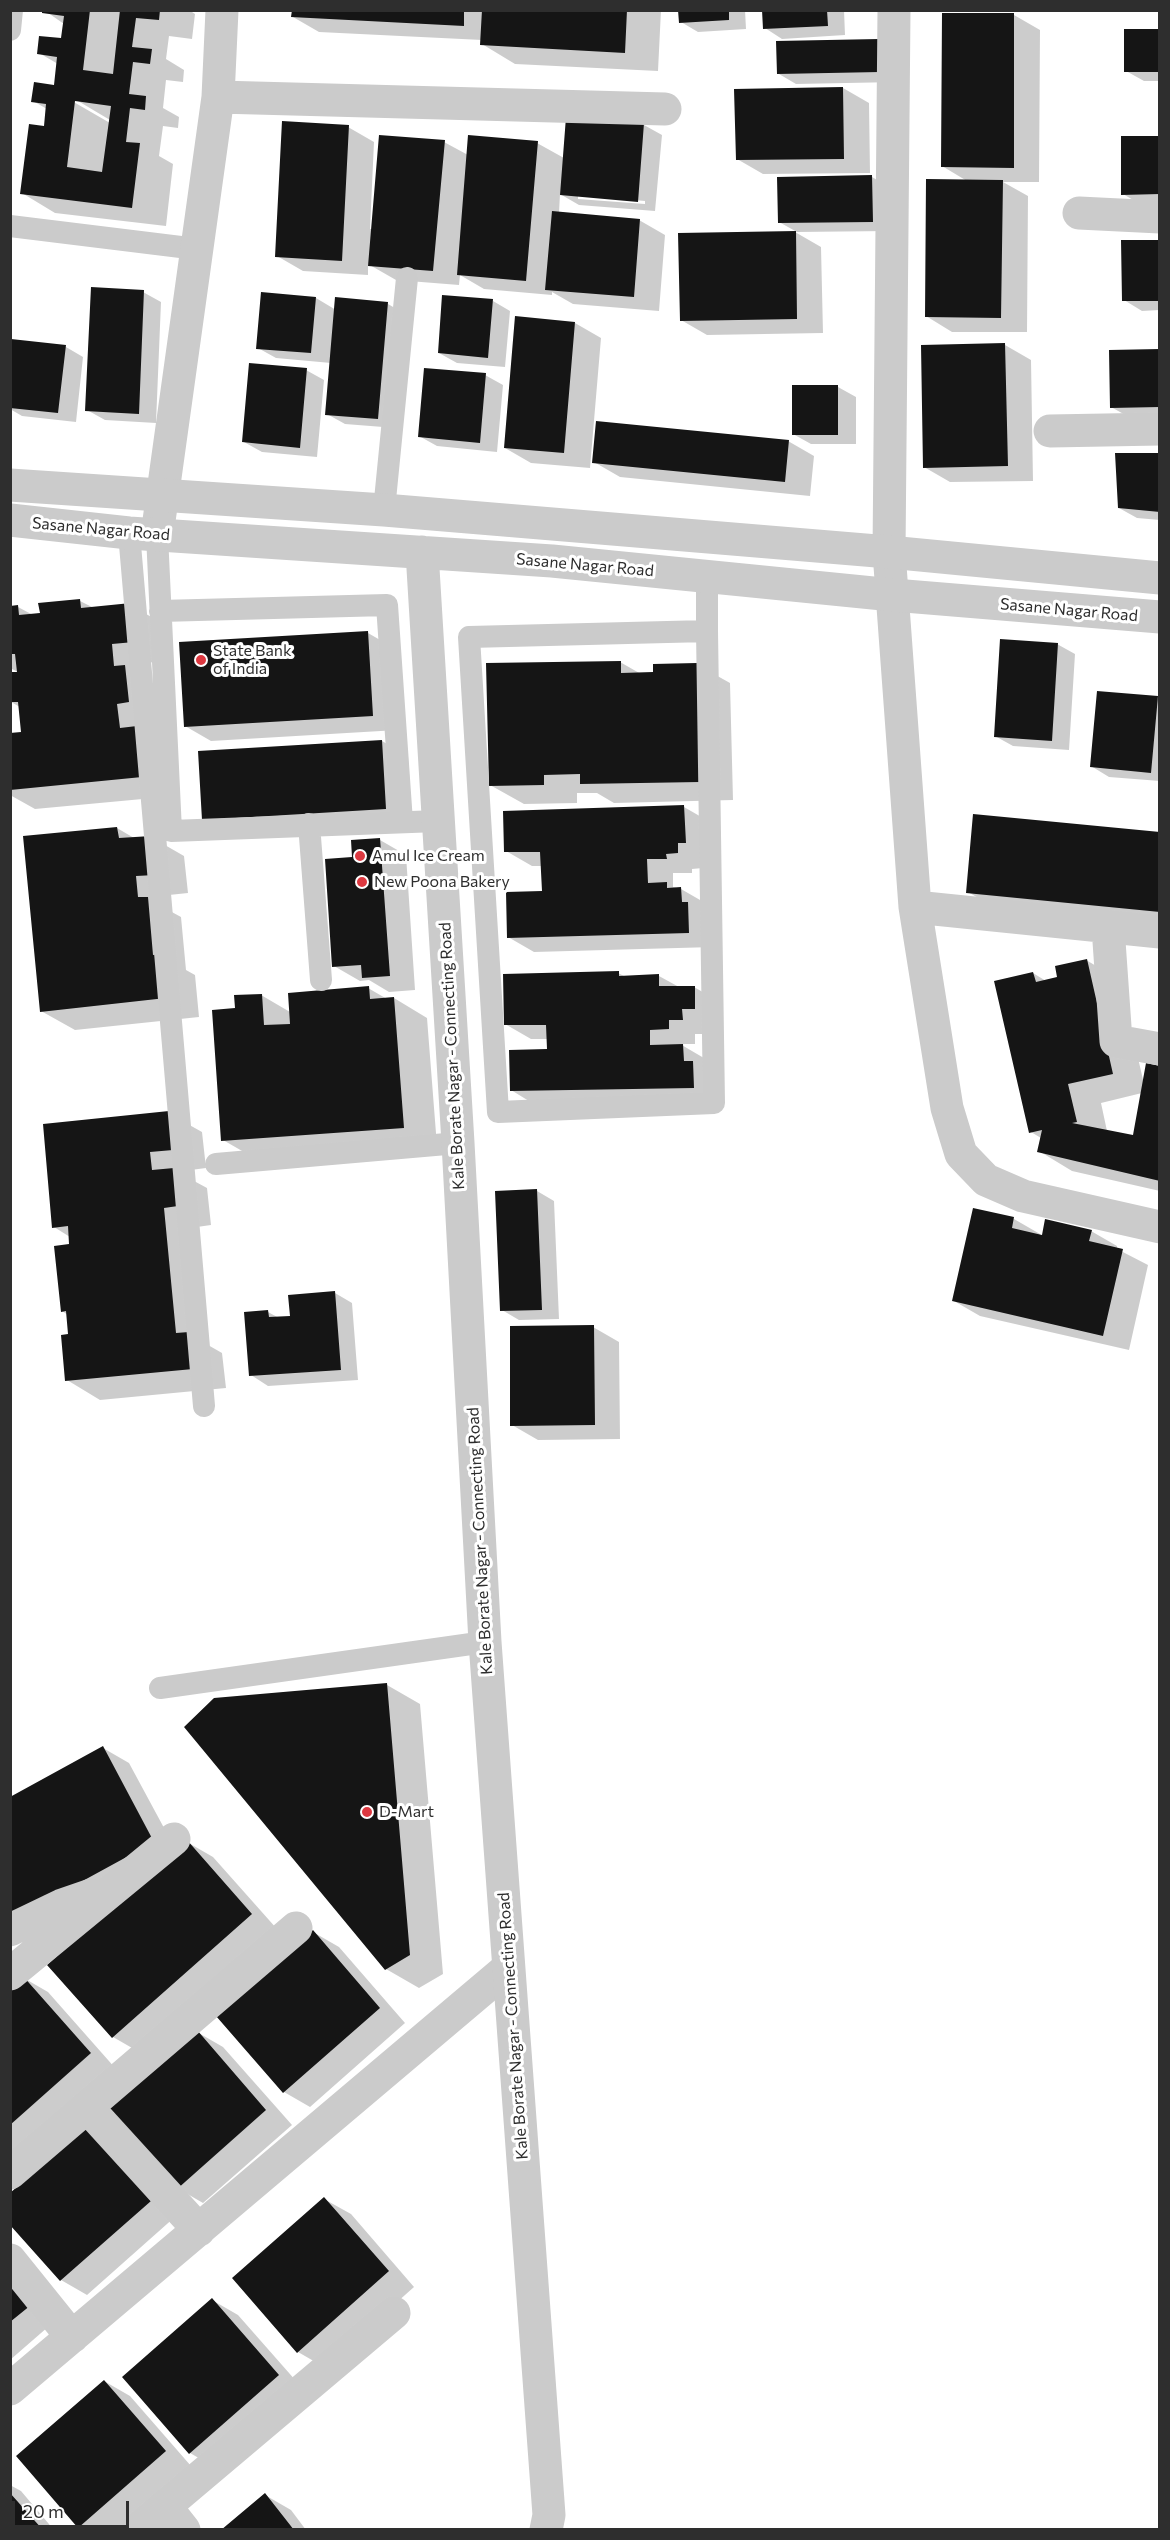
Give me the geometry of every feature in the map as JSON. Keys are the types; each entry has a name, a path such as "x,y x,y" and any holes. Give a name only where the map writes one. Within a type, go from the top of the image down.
{"street":[{"path":"143,534 162,496 218,97 222,10"},
{"path":"894,10 889,552 915,907 947,1108 961,1154 986,1180 1023,1196 1160,1227"},
{"path":"218,97 665,109"},
{"path":"1079,213 1160,217"},
{"path":"1050,431 1160,429"},
{"path":"10,485 384,510 889,552 1160,578"},
{"name":"Sasane Nagar Road","path":"10,520 143,534 552,561 893,595 1160,617"},
{"name":"Kale Borate Nagar - Connecting Road","path":"422,552 458,1143 485,1642 549,2515 546,2529"},
{"path":"915,907 1160,932"},
{"path":"1108,927 1116,1041 1160,1049"},
{"path":"10,1974 174,1839"},
{"path":"10,1930 62,1905 114,1888"},
{"path":"10,2173 296,1928"},
{"path":"10,2390 508,1968"},
{"path":"87,2107 199,2230"},
{"path":"10,2260 72,2337"},
{"path":"137,2529 175,2518 393,2313"}],"lane":[{"path":"10,30 12,10"},
{"path":"10,226 197,249"},
{"path":"384,510 408,278"},
{"path":"143,534 160,611 171,831 309,824 438,821"},
{"path":"143,534 204,1406"},
{"path":"707,577 714,1103 498,1112 468,637 707,631"},
{"path":"160,611 387,605 402,822"},
{"path":"309,824 321,980"},
{"path":"216,1164 458,1143"},
{"path":"160,1688 485,1642"}],"building":[{"path":"42,10 90,10 83,70 113,74 120,10 160,10 159,20 136,18 132,47 152,49 150,64 133,62 129,94 146,96 145,110 130,108 126,142 140,143 132,208 20,194 29,124 44,126 46,104 31,102 34,82 54,85 57,57 37,54 39,36 61,38 64,16 42,13","holes":["75,101 111,106 102,172 67,167"]},
{"path":"292,10 464,10 464,26 291,17"},
{"path":"482,10 627,10 625,53 480,45"},
{"path":"678,10 729,10 729,20 679,23"},
{"path":"762,10 827,10 828,26 763,29"},
{"path":"942,13 1014,13 1014,168 941,167"},
{"path":"1124,29 1160,29 1160,72 1124,72"},
{"path":"879,39 880,72 777,74 776,41"},
{"path":"843,87 844,159 736,160 734,89"},
{"path":"566,117 644,123 638,202 560,195"},
{"path":"282,121 349,125 342,261 275,257"},
{"path":"379,135 445,140 433,271 368,266"},
{"path":"468,135 538,141 526,281 457,275"},
{"path":"1121,136 1160,136 1160,194 1121,195"},
{"path":"872,175 873,222 778,223 777,177"},
{"path":"926,179 1003,180 1001,318 925,317"},
{"path":"552,211 640,219 634,297 545,290"},
{"path":"796,231 797,319 680,321 678,233"},
{"path":"1121,240 1160,240 1160,301 1122,301"},
{"path":"91,287 144,290 139,414 85,411"},
{"path":"261,292 316,297 311,353 256,349"},
{"path":"442,295 493,299 488,358 438,353"},
{"path":"335,297 388,302 378,419 325,415"},
{"path":"515,316 575,322 564,453 504,448"},
{"path":"11,339 66,345 58,413 10,408"},
{"path":"1005,343 1008,466 923,468 921,345"},
{"path":"1160,349 1160,407 1110,408 1109,350"},
{"path":"249,363 307,368 300,448 242,442"},
{"path":"424,368 486,373 480,443 418,437"},
{"path":"792,385 838,385 838,435 792,435"},
{"path":"596,421 789,440 785,482 592,463"},
{"path":"1115,453 1160,453 1160,512 1118,508"},
{"path":"80,599 81,608 131,603 134,642 112,644 114,666 125,665 129,702 117,704 120,728 137,726 142,777 10,790 10,733 21,732 18,702 10,702 10,672 17,672 15,654 10,654 10,606 18,605 19,615 40,613 38,603"},
{"path":"368,631 373,716 184,727 179,642"},
{"path":"1000,639 1058,643 1052,741 994,737"},
{"path":"621,661 621,673 653,672 653,664 697,663 700,782 580,784 580,774 544,775 544,785 489,786 486,663"},
{"path":"1097,691 1158,696 1151,773 1090,767"},
{"path":"382,740 386,809 202,820 198,751"},
{"path":"684,805 686,843 678,843 678,853 666,854 667,859 647,859 648,883 667,882 667,888 681,887 682,902 688,902 689,933 507,938 506,892 542,891 540,852 504,852 503,811"},
{"path":"973,814 1160,832 1160,912 966,893"},
{"path":"117,827 119,838 151,836 155,875 136,876 138,897 148,897 153,955 162,954 166,998 40,1012 23,836"},
{"path":"380,838 390,976 362,978 361,965 332,967 325,859 352,857 351,840"},
{"path":"1087,959 1113,1074 1068,1084 1077,1122 1072,1123 1133,1135 1146,1063 1160,1066 1160,1181 1037,1152 1042,1130 1029,1133 994,981 1033,972 1036,982 1057,977 1055,966"},
{"path":"619,971 619,976 659,974 659,986 695,986 695,1009 682,1009 683,1020 669,1020 669,1029 650,1030 650,1045 683,1044 684,1061 693,1061 694,1088 510,1091 509,1050 547,1049 546,1025 504,1025 503,974"},
{"path":"369,986 370,999 394,997 404,1128 221,1141 212,1010 235,1008 234,995 262,994 264,1025 290,1024 288,993"},
{"path":"169,1111 173,1150 150,1152 152,1170 174,1168 178,1206 164,1208 176,1333 189,1332 193,1369 65,1381 61,1335 68,1334 66,1311 61,1312 54,1246 69,1244 68,1226 52,1228 43,1124"},
{"path":"537,1189 542,1310 500,1311 495,1191"},
{"path":"973,1208 1014,1217 1012,1228 1042,1235 1045,1219 1092,1230 1089,1241 1123,1249 1103,1336 952,1301"},
{"path":"335,1291 341,1370 249,1376 244,1312 268,1310 269,1317 290,1316 288,1295"},
{"path":"594,1325 595,1425 510,1426 510,1326"},
{"path":"387,1683 410,1955 385,1970 184,1727 214,1698"},
{"path":"103,1746 154,1842 13,1919 10,1913 10,1797"},
{"path":"187,1840 252,1914 112,2038 47,1965"},
{"path":"313,1930 380,2008 283,2093 216,2016"},
{"path":"22,1975 91,2053 10,2125 10,1985"},
{"path":"197,2030 266,2110 176,2190 107,2109"},
{"path":"87,2126 151,2201 60,2281 10,2225 10,2193"},
{"path":"324,2197 389,2271 297,2353 232,2278"},
{"path":"10,2282 31,2305 10,2322"},
{"path":"212,2298 279,2375 189,2454 122,2377"},
{"path":"104,2380 166,2451 78,2528 16,2456"},
{"path":"10,2493 43,2530 10,2530"},
{"path":"265,2493 294,2530 221,2530"}],"place":[{"name":"State Bank of India","path":"201,660"},
{"name":"Amul Ice Cream","path":"360,856"},
{"name":"New Poona Bakery","path":"362,882"},
{"name":"D-Mart","path":"367,1812"}]}
